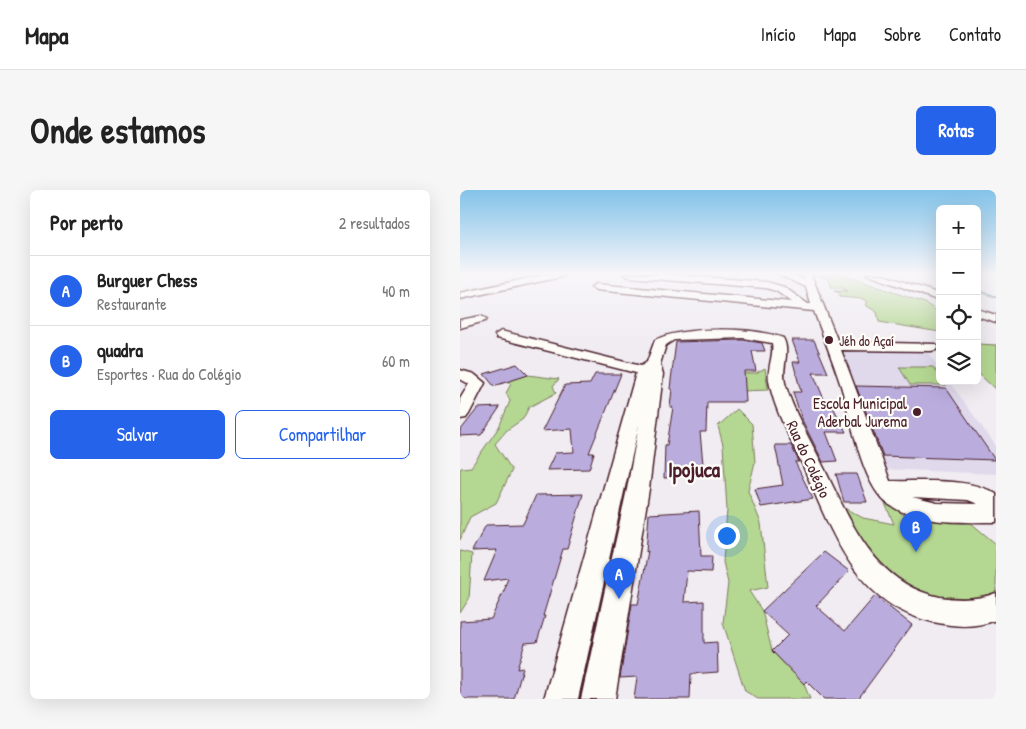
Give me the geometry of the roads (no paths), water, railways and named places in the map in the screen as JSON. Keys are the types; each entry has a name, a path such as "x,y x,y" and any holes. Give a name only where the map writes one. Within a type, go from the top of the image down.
{"street":[{"path":"638,298 774,315"},
{"path":"648,298 814,315"},
{"path":"791,298 814,315 834,346 876,472 884,488 898,499 916,508 951,513 996,513"},
{"path":"812,298 814,315"},
{"path":"981,313 995,318"},
{"path":"460,324 481,319"},
{"path":"501,335 651,368"},
{"name":"Rua do Colégio","path":"651,368 660,343 671,337 746,335 774,338 780,346 776,367 777,381 788,414 834,513 860,560 883,585 908,600 936,610 965,613 986,610 996,606"},
{"path":"834,346 931,347"},
{"path":"561,699 651,368"},
{"path":"598,699 638,489 651,368"},
{"path":"460,374 469,377 477,383 460,414"},
{"path":"884,488 980,494 990,499 996,508"}],"place":[{"name":"Jéh do Açaí","path":"829,340"},
{"name":"Escola Municipal Aderbal Jurema","path":"917,412"},
{"name":"quadra","path":"916,552"},
{"name":"Burguer Chess","path":"619,599"}],"district":[{"name":"Ipojuca","path":"694,469"}]}
